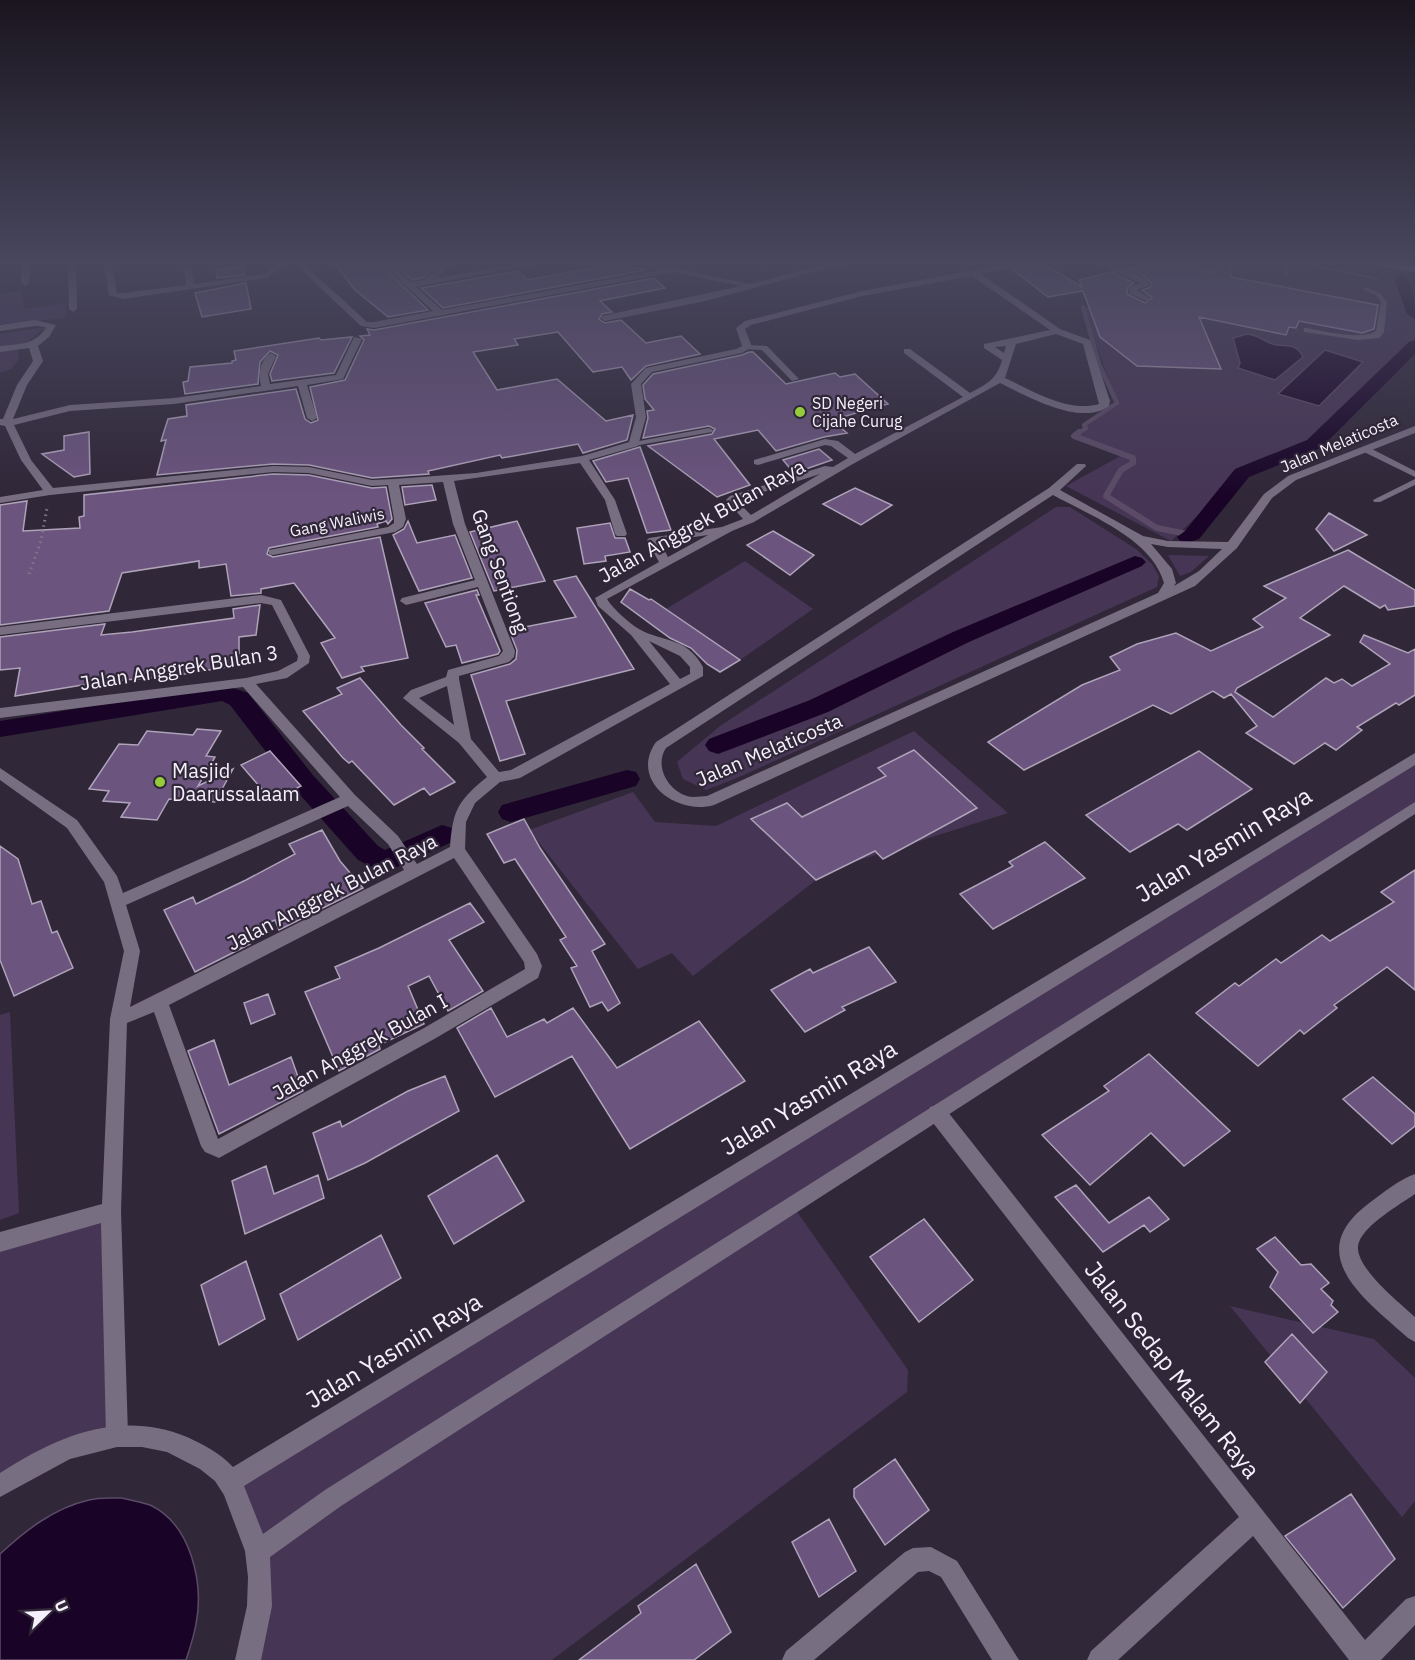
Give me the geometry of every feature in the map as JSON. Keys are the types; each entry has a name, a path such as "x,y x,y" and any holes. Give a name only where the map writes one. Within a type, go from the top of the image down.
{"street":[{"path":"0,349 33,345 38,341"},
{"path":"5,423 70,408 174,401 340,377 356,341"},
{"path":"0,500 50,492 273,469 309,470 372,483 476,476 582,459 634,444 641,417 636,384 649,370 739,351 747,347 746,341"},
{"path":"1006,358 987,346 1012,342 1000,379 1071,410 1096,409 1104,406 1105,401 1086,341"},
{"path":"5,423 21,385 38,361 33,345"},
{"path":"907,351 969,397"},
{"path":"266,388 263,374 271,356"},
{"name":"Jalan Anggrek Bulan Raya","path":"119,1018 159,1002 412,868 457,850 459,822 464,807 496,778 515,774 678,685 635,632 603,603 601,598 728,529 750,520 1000,379"},
{"path":"302,384 312,418"},
{"path":"5,423 15,434 26,460 50,492"},
{"name":"Jalan Melaticosta","path":"1081,466 1053,490 661,745 654,752 652,766 662,785 681,799 695,802 709,801 1191,583 1210,570 1233,546 1268,495 1275,489 1292,478 1415,429"},
{"path":"750,520 731,500 851,461 834,443 825,441 758,462"},
{"path":"582,459 610,500 621,534"},
{"name":"Gang Sentiong","path":"448,478 459,524 509,651 508,657 452,676"},
{"name":"Gang Waliwis","path":"273,552 391,530 399,525 400,519 393,482"},
{"path":"1053,490 1140,539 1168,544 1233,546"},
{"path":"665,563 652,542 657,538 728,529"},
{"path":"1140,539 1166,569 1170,583 1163,595"},
{"path":"406,601 482,582"},
{"name":"Jalan Anggrek Bulan 3","path":"0,632 250,600 271,600 277,603 304,657 303,663 282,675 246,682 0,713"},
{"path":"635,632 663,641 687,655 695,663 698,670 696,676 678,685"},
{"path":"464,740 452,676 410,698 464,740 496,778"},
{"path":"246,682 344,802 393,840 412,868"},
{"name":"Jalan Yasmin Raya","path":"230,1482 1415,758"},
{"path":"0,773 72,824 111,880 132,951 119,1018 111,1211 117,1435"},
{"path":"118,902 344,802"},
{"path":"257,1552 333,1498 1415,807"},
{"name":"Jalan Anggrek Bulan I","path":"159,1002 208,1140 212,1146 219,1149 430,1033 532,973 534,966 531,959 457,850"},
{"name":"Jalan Sedap Malam Raya","path":"937,1113 1365,1660"},
{"path":"1415,1183 1362,1223 1350,1235 1346,1250 1353,1271 1415,1331"},
{"path":"0,1242 111,1211"},
{"path":"0,1486 29,1466 73,1445 117,1435 150,1436 181,1445 208,1460 230,1482 257,1552 260,1600 249,1660"},
{"path":"1100,1660 1254,1519"},
{"path":"795,1660 913,1560 931,1559 949,1569 1006,1660"},
{"path":"1365,1660 1415,1608"}],"lane":[{"path":"747,347 764,348 795,379"},
{"path":"634,444 709,430"},
{"path":"1365,449 1415,474"},
{"path":"1377,500 1415,482"}],"path":[{"path":"29,574 41,541 50,492"}],"shaded area":[{"path":"0,341 28,341 18,349 19,359 11,369 0,373"},
{"path":"1095,341 1415,341 1314,444 1242,473 1171,541 1066,486 1124,454 1074,436 1117,403"},
{"path":"1234,341 1267,341 1274,345 1292,347 1296,348 1303,357 1275,380 1238,368 1240,363"},
{"path":"1325,350 1363,362 1319,406 1278,394"},
{"path":"1056,507 1070,507 1136,549 1152,564 1159,576 1157,587 737,778 706,790 683,779 677,762 720,726"},
{"path":"1168,555 1209,556 1191,572 1180,576"},
{"path":"745,561 813,609 740,660 666,609"},
{"path":"914,731 1008,813 850,863 816,880 693,976 672,953 638,969 529,830 633,792 655,822 716,826"},
{"path":"1415,758 1415,807 793,1206 908,1370 907,1392 552,1660 249,1660 260,1600 230,1482"},
{"path":"10,1012 19,1213 0,1220 0,1015"},
{"path":"111,1211 117,1435 0,1479 0,1242"},
{"path":"1230,1306 1374,1339 1415,1378 1415,1501 1402,1517"},
{"path":"122,1498 150,1505 164,1514 185,1540 196,1573 198,1591 196,1624 186,1660 0,1660 0,1554 30,1528 64,1508 93,1499"}],"building":[{"path":"296,341 350,341 334,373 272,381 270,374 278,355 270,351 260,362 258,384 185,394 183,382 188,381 190,367 232,363 236,360 234,351"},
{"path":"363,341 516,341 518,345 473,352 497,390 557,379 606,421 633,415 627,440 583,453 578,444 502,458 500,455 428,471 429,474 372,478 309,465 273,464 157,475 166,440 161,441 168,419 187,416 186,405 296,389 305,419 311,423 318,420 310,387 345,380"},
{"path":"566,341 687,341 700,354 646,366 631,380 622,367 593,372"},
{"path":"1106,341 1209,341 1221,369 1137,366"},
{"path":"753,352 786,384 835,373 840,377 855,374 888,404 832,420 847,433 776,451 758,430 714,439 750,485 717,497 648,446 712,434 715,429 709,426 643,438 648,418 647,411 654,410 645,399 643,385 653,374"},
{"path":"89,432 90,474 74,477 42,454 64,450 64,436"},
{"path":"640,447 671,530 647,533 628,478 606,482 593,461"},
{"path":"819,449 832,460 794,473 783,460"},
{"path":"273,474 309,475 372,488 386,487 392,519 388,524 386,521 377,524 378,527 269,548 267,554 273,557 380,537 408,658 361,667 364,671 342,678 321,643 335,638 294,583 261,589 261,593 231,596 226,564 199,568 199,561 122,573 109,611 0,625 0,505 27,501 23,531 80,528 79,517 84,516 84,495"},
{"path":"432,485 436,500 405,505 402,487"},
{"path":"855,488 892,505 861,525 823,504"},
{"path":"1329,513 1367,535 1334,551 1316,529"},
{"path":"408,521 417,543 455,535 472,578 419,591 393,535 404,529"},
{"path":"517,521 545,581 494,591 470,532"},
{"path":"610,523 615,538 625,538 630,552 605,556 606,561 584,564 577,528"},
{"path":"773,531 814,555 790,575 747,545"},
{"path":"1348,550 1415,590 1415,606 1388,610 1385,605 1380,608 1344,586 1300,618 1330,635 1237,688 1235,692 1273,717 1326,678 1334,683 1342,679 1352,686 1390,664 1360,642 1364,635 1408,653 1415,649 1415,695 1399,705 1396,703 1357,727 1362,730 1336,750 1325,743 1294,764 1246,733 1257,726 1231,694 1224,698 1213,691 1171,714 1153,705 1024,770 988,742 1082,685 1120,670 1110,657 1137,644 1176,633 1211,651 1263,627 1253,619 1286,598 1264,586"},
{"path":"576,576 634,669 506,701 525,754 500,761 471,675 510,664 516,659 517,650 509,630 576,617 554,581"},
{"path":"630,589 651,599 740,660 720,672 707,664 691,648 670,638 621,602"},
{"path":"477,590 479,595 476,595 500,651 498,654 462,663 456,645 446,647 425,603"},
{"path":"260,605 256,635 239,637 239,665 172,676 101,682 15,696 20,668 0,670 0,637 105,624 101,635 132,632 234,618 233,609"},
{"path":"360,678 424,748 422,749 455,782 430,795 424,788 394,805 352,761 349,763 343,758 303,711 342,694 337,688"},
{"name":"Masjid Daarussalaam","path":"197,729 221,731 206,756 215,757 198,786 233,769 215,802 169,799 157,820 121,817 130,803 103,801 109,791 89,789 119,744 138,745 147,731 193,735"},
{"path":"914,750 977,808 883,859 875,851 816,880 751,819 787,803 802,817 886,776 878,768"},
{"path":"270,751 301,786 272,801 241,765"},
{"path":"1199,751 1252,789 1187,830 1178,824 1130,852 1086,815"},
{"path":"524,819 540,848 605,944 592,951 620,1003 608,1011 602,1002 590,1007 571,968 577,966 560,940 566,937 515,859 504,863 487,834"},
{"path":"322,830 340,861 363,888 279,930 275,920 246,932 250,944 195,972 164,910 193,897 196,904 246,880 295,854 289,844"},
{"path":"1045,842 1085,878 993,929 960,894 1013,866 1009,862"},
{"path":"0,846 18,859 32,904 41,901 52,933 57,931 73,968 14,996 0,960"},
{"path":"1415,870 1415,990 1387,967 1334,1005 1337,1008 1304,1034 1300,1030 1258,1066 1196,1013 1235,983 1239,986 1276,959 1281,963 1322,935 1330,941 1394,902 1381,892"},
{"path":"470,903 484,922 449,940 483,991 448,1011 429,976 408,986 424,1024 379,1045 380,1049 339,1071 305,992 340,978 335,967"},
{"path":"869,947 896,982 842,1007 845,1010 805,1032 771,990 810,969 813,973"},
{"path":"268,994 275,1014 251,1024 244,1003"},
{"path":"491,1008 507,1037 544,1019 547,1023 573,1008 617,1068 699,1021 745,1081 630,1149 572,1056 495,1097 457,1028"},
{"path":"214,1040 229,1085 291,1057 303,1091 219,1134 188,1051"},
{"path":"1149,1054 1230,1131 1184,1166 1151,1133 1090,1185 1042,1135 1109,1091 1104,1086"},
{"path":"445,1076 459,1111 365,1163 328,1180 313,1133 340,1121 342,1127 408,1091"},
{"path":"1373,1077 1415,1114 1415,1126 1392,1144 1343,1099"},
{"path":"497,1155 524,1201 454,1244 428,1196"},
{"path":"266,1166 274,1194 318,1175 324,1198 245,1234 232,1181"},
{"path":"1076,1185 1109,1223 1149,1197 1169,1219 1150,1232 1144,1225 1103,1252 1055,1197"},
{"path":"924,1219 973,1280 919,1322 870,1257"},
{"path":"381,1235 401,1278 298,1340 280,1294"},
{"path":"1275,1237 1301,1265 1311,1264 1329,1283 1321,1289 1333,1301 1331,1305 1338,1312 1313,1333 1270,1287 1278,1272 1257,1249"},
{"path":"246,1261 265,1319 219,1345 201,1285"},
{"path":"1292,1334 1327,1372 1300,1403 1265,1362"},
{"path":"895,1459 929,1510 885,1545 854,1497 854,1489"},
{"path":"1351,1494 1395,1559 1343,1608 1285,1536"},
{"path":"829,1519 856,1571 819,1597 792,1542"},
{"path":"696,1564 731,1632 694,1660 579,1660 641,1613 638,1606"}],"waterway":[{"path":"1077,434 1086,428 1084,425 1117,403 1099,364 1093,341"},
{"path":"1187,537 1192,535 1242,473 1314,444 1415,345"},
{"path":"1079,432 1074,436 1133,458 1133,463 1121,470 1106,496 1157,528 1192,535"},
{"path":"718,745 819,706 961,637 1135,562"},
{"path":"0,729 224,693 239,699 303,781 368,853 384,862 442,835"},
{"path":"511,812 627,779"}],"place":[{"name":"SD Negeri Cijahe Curug","path":"800,412"},
{"name":"Masjid Daarussalaam","path":"160,782"}]}
